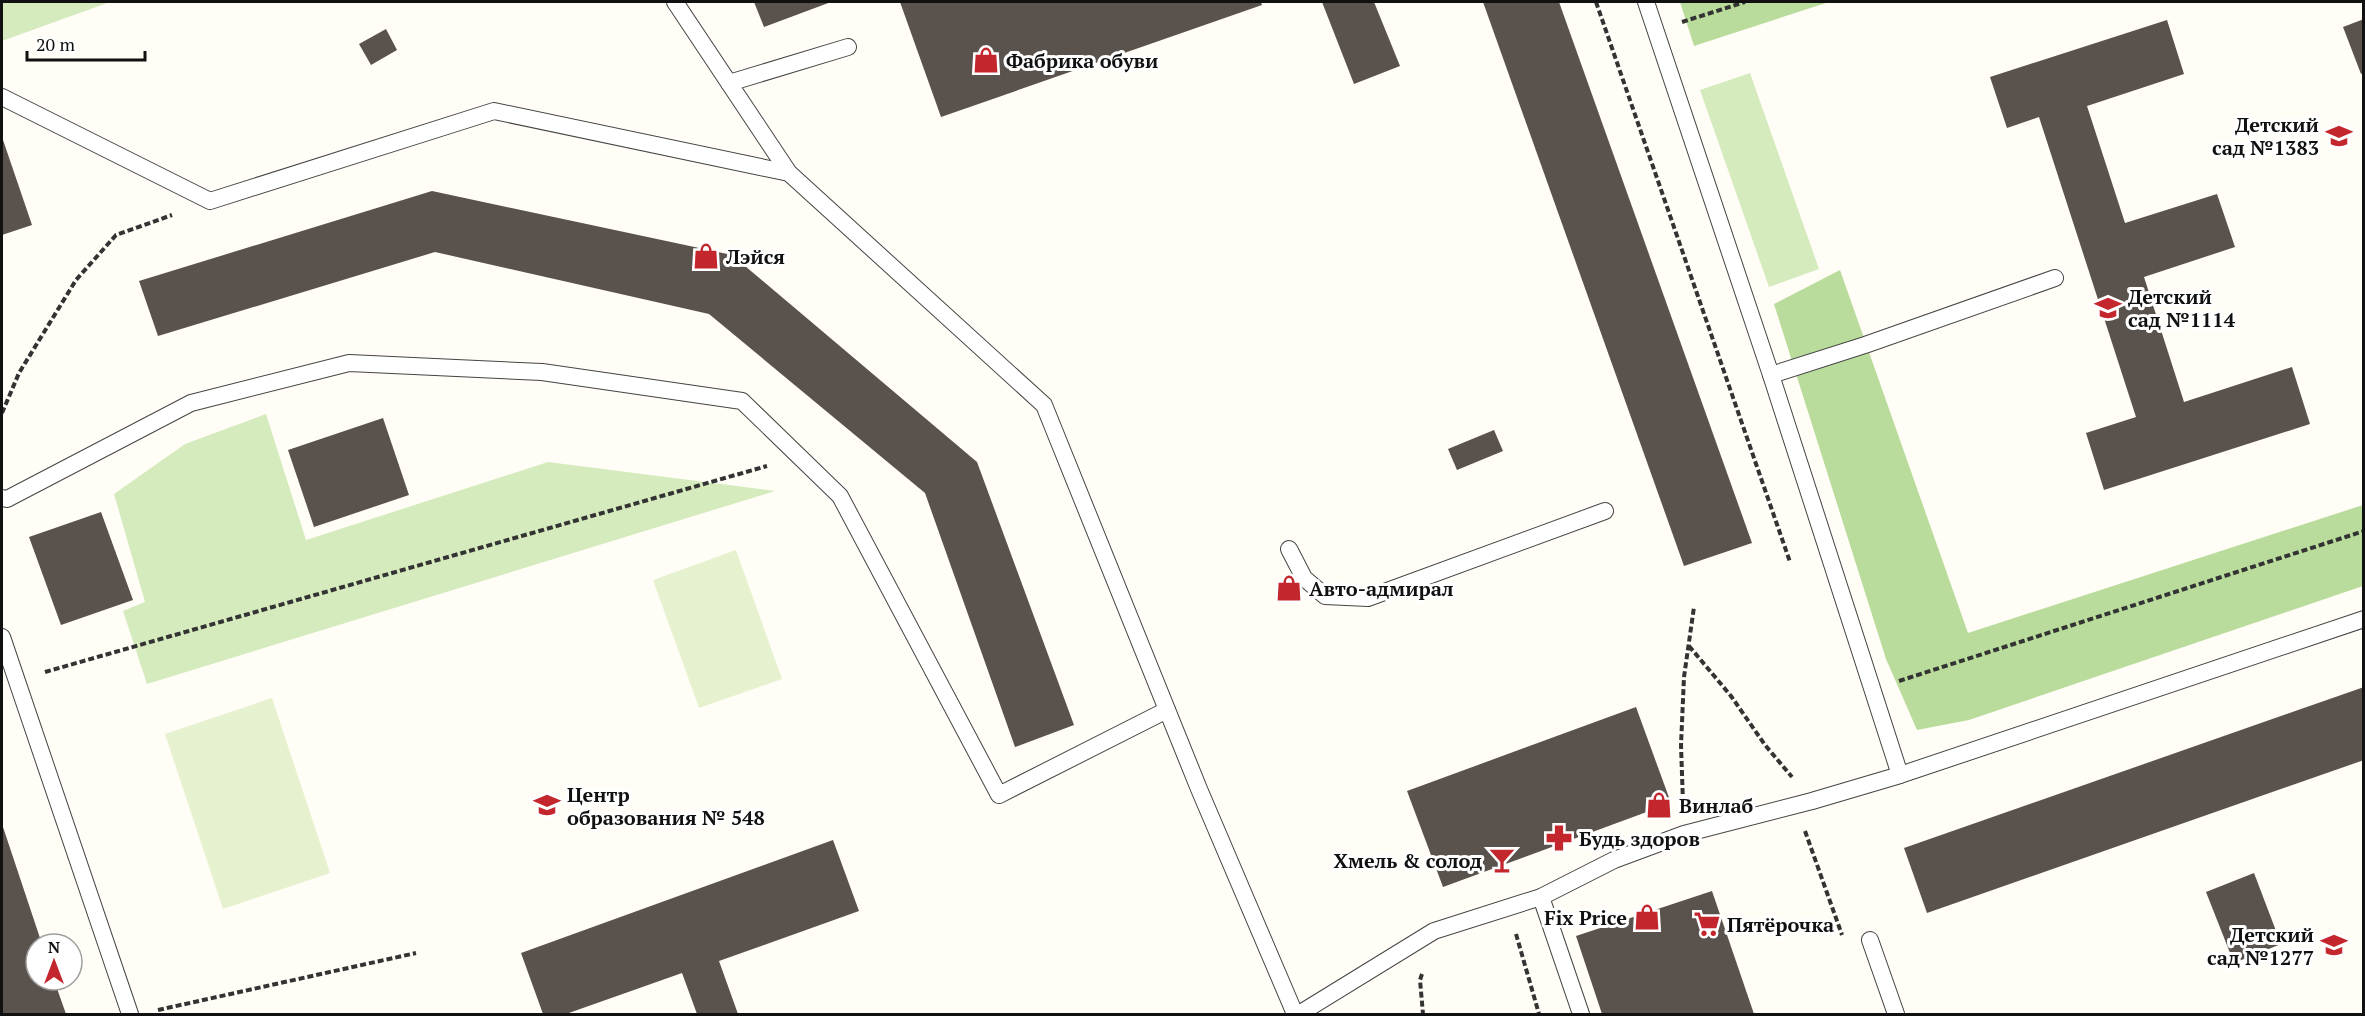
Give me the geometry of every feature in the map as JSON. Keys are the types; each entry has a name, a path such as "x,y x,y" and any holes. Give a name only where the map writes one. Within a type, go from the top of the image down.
{"lane":[{"path":"675,2 789,173 1044,405 1167,710 1297,1014 1434,930 1541,897 1614,860 1684,834 1900,775 2364,619"},
{"path":"1646,2 1771,375 1900,775"},
{"path":"729,83 848,47"},
{"path":"2,97 210,201 494,111 789,173"},
{"path":"1771,375 1865,345 2055,278"},
{"path":"2,498 7,499 46,480 191,403 349,363 542,372 742,401 840,496 999,795 1167,710"},
{"path":"1289,549 1304,578 1325,596 1368,598 1605,511"},
{"path":"2,637 129,1014"},
{"path":"1541,897 1581,1014"},
{"path":"1870,940 1896,1014"}],"path":[{"path":"1596,2 1790,562"},
{"path":"1656,31 1745,2"},
{"path":"2,413 19,373 76,280 116,235 210,201"},
{"path":"15,681 800,457"},
{"path":"1873,690 2364,531"},
{"path":"1684,834 1681,745 1684,676 1694,607"},
{"path":"1689,645 1731,696 1804,802 1842,937"},
{"path":"1504,933 1516,933 1539,1014"},
{"path":"149,1012 416,953"}],"green space":[{"path":"2,2 110,2 2,41"},
{"path":"1680,2 1829,2 1694,46"},
{"path":"1750,73 1819,269 1769,287 1700,90"},
{"path":"1840,270 1968,633 2363,505 2363,586 1969,720 1917,730 1886,659 1774,304"},
{"path":"266,414 306,540 548,462 775,491 147,684 123,611 145,602 114,494 185,444"},
{"path":"736,550 782,679 699,708 653,580"},
{"path":"272,698 330,873 223,909 165,734"}],"building":[{"path":"754,2 831,2 764,27"},
{"path":"900,2 1261,2 1262,5 941,117"},
{"path":"1322,2 1374,2 1400,66 1354,84"},
{"path":"1483,2 1559,2 1752,543 1684,566"},
{"path":"2364,19 2364,73 2361,74 2343,27"},
{"path":"2167,20 2184,74 2087,106 2125,223 2217,194 2235,247 2144,277 2184,402 2292,367 2310,424 2104,490 2086,433 2136,417 2039,117 2007,128 1990,77"},
{"path":"386,29 397,50 371,65 359,44"},
{"path":"2,137 32,225 2,235"},
{"path":"432,191 732,255 977,462 1074,725 1015,747 925,493 709,314 435,252 158,336 139,281"},
{"path":"383,418 409,495 314,527 288,450"},
{"path":"1494,430 1503,451 1457,470 1448,449"},
{"path":"101,512 133,600 61,625 29,537"},
{"path":"2364,687 2364,760 1927,913 1904,848"},
{"path":"1636,707 1671,803 1443,887 1407,791"},
{"path":"2,824 38,932 24,932 24,992 58,992 66,1014 2,1014"},
{"path":"833,840 859,911 719,961 738,1014 697,1014 682,973 566,1014 543,1014 521,953"},
{"path":"2254,873 2281,944 2234,963 2206,892"},
{"path":"1712,891 1754,1014 1602,1014 1576,936"}],"place":[{"name":"Фабрика обуви","path":"986,60"},
{"name":"Детский сад №1383","path":"2339,136"},
{"name":"Лэйся","path":"706,256"},
{"name":"Детский сад №1114","path":"2108,308"},
{"name":"Авто-адмирал","path":"1289,588"},
{"name":"Центр образования № 548","path":"547,805"},
{"name":"Винлаб","path":"1659,805"},
{"name":"Будь здоров","path":"1559,838"},
{"name":"Хмель & солод","path":"1502,860"},
{"name":"Fix Price","path":"1647,917"},
{"name":"Пятёрочка","path":"1707,924"},
{"name":"Детский сад №1277","path":"2334,945"}]}
